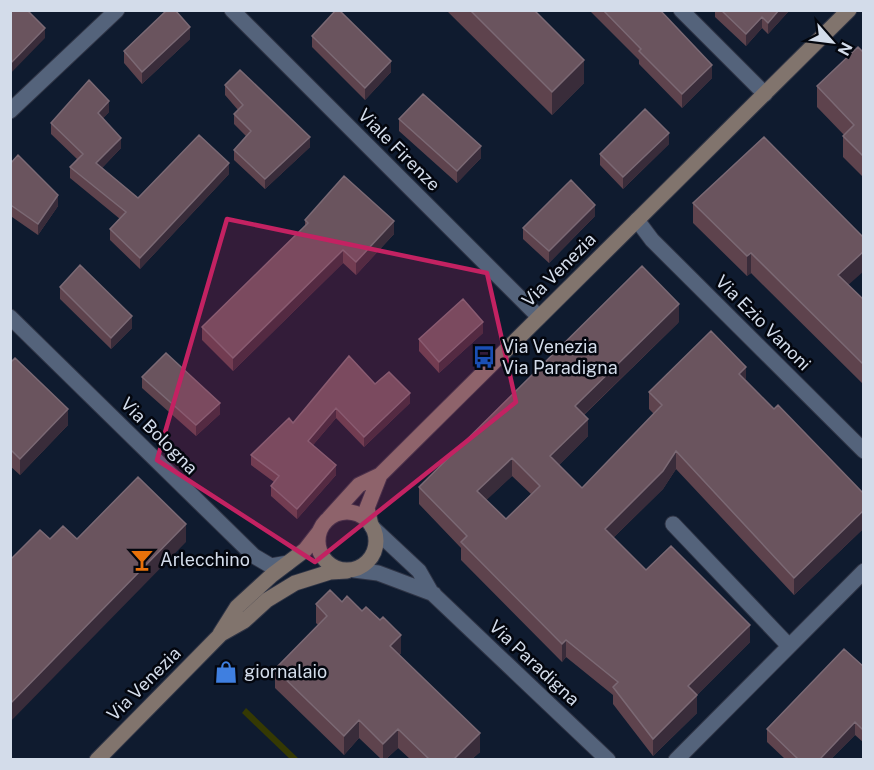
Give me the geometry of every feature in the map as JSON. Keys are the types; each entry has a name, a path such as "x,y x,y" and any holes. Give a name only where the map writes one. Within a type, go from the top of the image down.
{"street":[{"path":"10,111 117,10"},
{"name":"Viale Firenze","path":"232,10 539,317"},
{"path":"681,10 765,94"},
{"name":"Via Venezia","path":"97,759 218,637 237,607 305,550 325,523 359,485 380,475 849,10"},
{"name":"Via Ezio Vanoni","path":"638,220 652,240 864,451"},
{"name":"Via Bologna","path":"10,317 254,556 271,566 288,563"},
{"name":"Via Venezia","path":"372,526 367,508 380,475"},
{"path":"340,513 352,513 363,517 372,526 376,538 374,552 366,563 350,570 333,567 323,558 318,545 325,523 340,513"},
{"path":"673,524 789,646"},
{"name":"Via Paradigna","path":"372,526 419,571 434,594 608,759"},
{"name":"Via Venezia","path":"218,637 244,621 285,588 312,576 350,570"},
{"name":"Via Paradigna","path":"350,570 378,573 434,594"},
{"path":"676,759 864,571"}],"highlighted area":[{"path":"227,219 487,273 516,402 315,562 157,460"}],"green space":[{"path":"246,708 299,759 290,759 242,713"}],"building":[{"path":"10,10 27,10 45,28 10,64"},
{"path":"167,10 175,10 190,27 142,72 124,51"},
{"path":"336,10 339,10 391,61 365,88 312,36"},
{"path":"470,10 534,10 584,60 552,92"},
{"path":"603,10 660,10 712,65 682,94 639,51 641,49"},
{"path":"721,10 779,10 768,23 762,17 746,34"},
{"path":"858,47 864,53 864,157 843,136 854,125 817,86"},
{"path":"240,70 310,137 265,179 234,150 251,131 234,114 243,105 225,85"},
{"path":"89,80 109,101 98,113 121,138 96,163 138,198 199,135 229,163 140,258 110,229 126,212 70,167 83,154 51,123"},
{"path":"423,94 481,146 457,171 399,119"},
{"path":"645,109 669,133 623,177 600,154"},
{"path":"764,137 864,238 864,251 838,275 864,300 864,365 751,253 747,256 693,203"},
{"path":"18,155 58,195 38,224 12,206 10,208 10,164"},
{"path":"344,176 394,221 356,262 343,250 233,358 202,327 308,223 305,220"},
{"path":"571,180 595,205 549,251 523,228"},
{"path":"80,265 132,316 111,338 60,287"},
{"path":"642,266 679,304 575,406 588,419 550,456 582,488 662,405 649,392 711,331 746,367 739,374 774,409 778,405 864,494 864,510 794,578 676,451 663,471 605,529 646,570 671,546 750,625 688,686 697,695 653,739 613,687 618,682 566,640 562,644 461,542 467,536 419,487","holes":["512,458 540,486 506,519 477,491"]},
{"path":"463,299 483,322 439,362 419,339"},
{"path":"166,353 220,403 196,425 142,377"},
{"path":"349,356 375,384 389,372 410,393 364,437 336,408 308,441 336,465 297,509 271,486 279,476 251,455 289,418 293,423"},
{"path":"15,358 68,409 20,459 10,449 10,363"},
{"path":"138,477 186,524 10,704 10,560 40,530 50,539 63,526 77,539"},
{"path":"330,590 342,602 347,596 362,611 366,607 380,620 383,617 401,635 390,646 480,733 454,759 429,759 398,729 383,744 359,720 344,736 275,669 327,616 316,604"},
{"path":"844,649 864,667 864,731 855,722 820,759 798,759 767,729"}],"place":[{"name":"Via Venezia Via Paradigna","path":"484,357"},
{"name":"Arlecchino","path":"142,560"},
{"name":"giornalaio","path":"226,672"}]}
